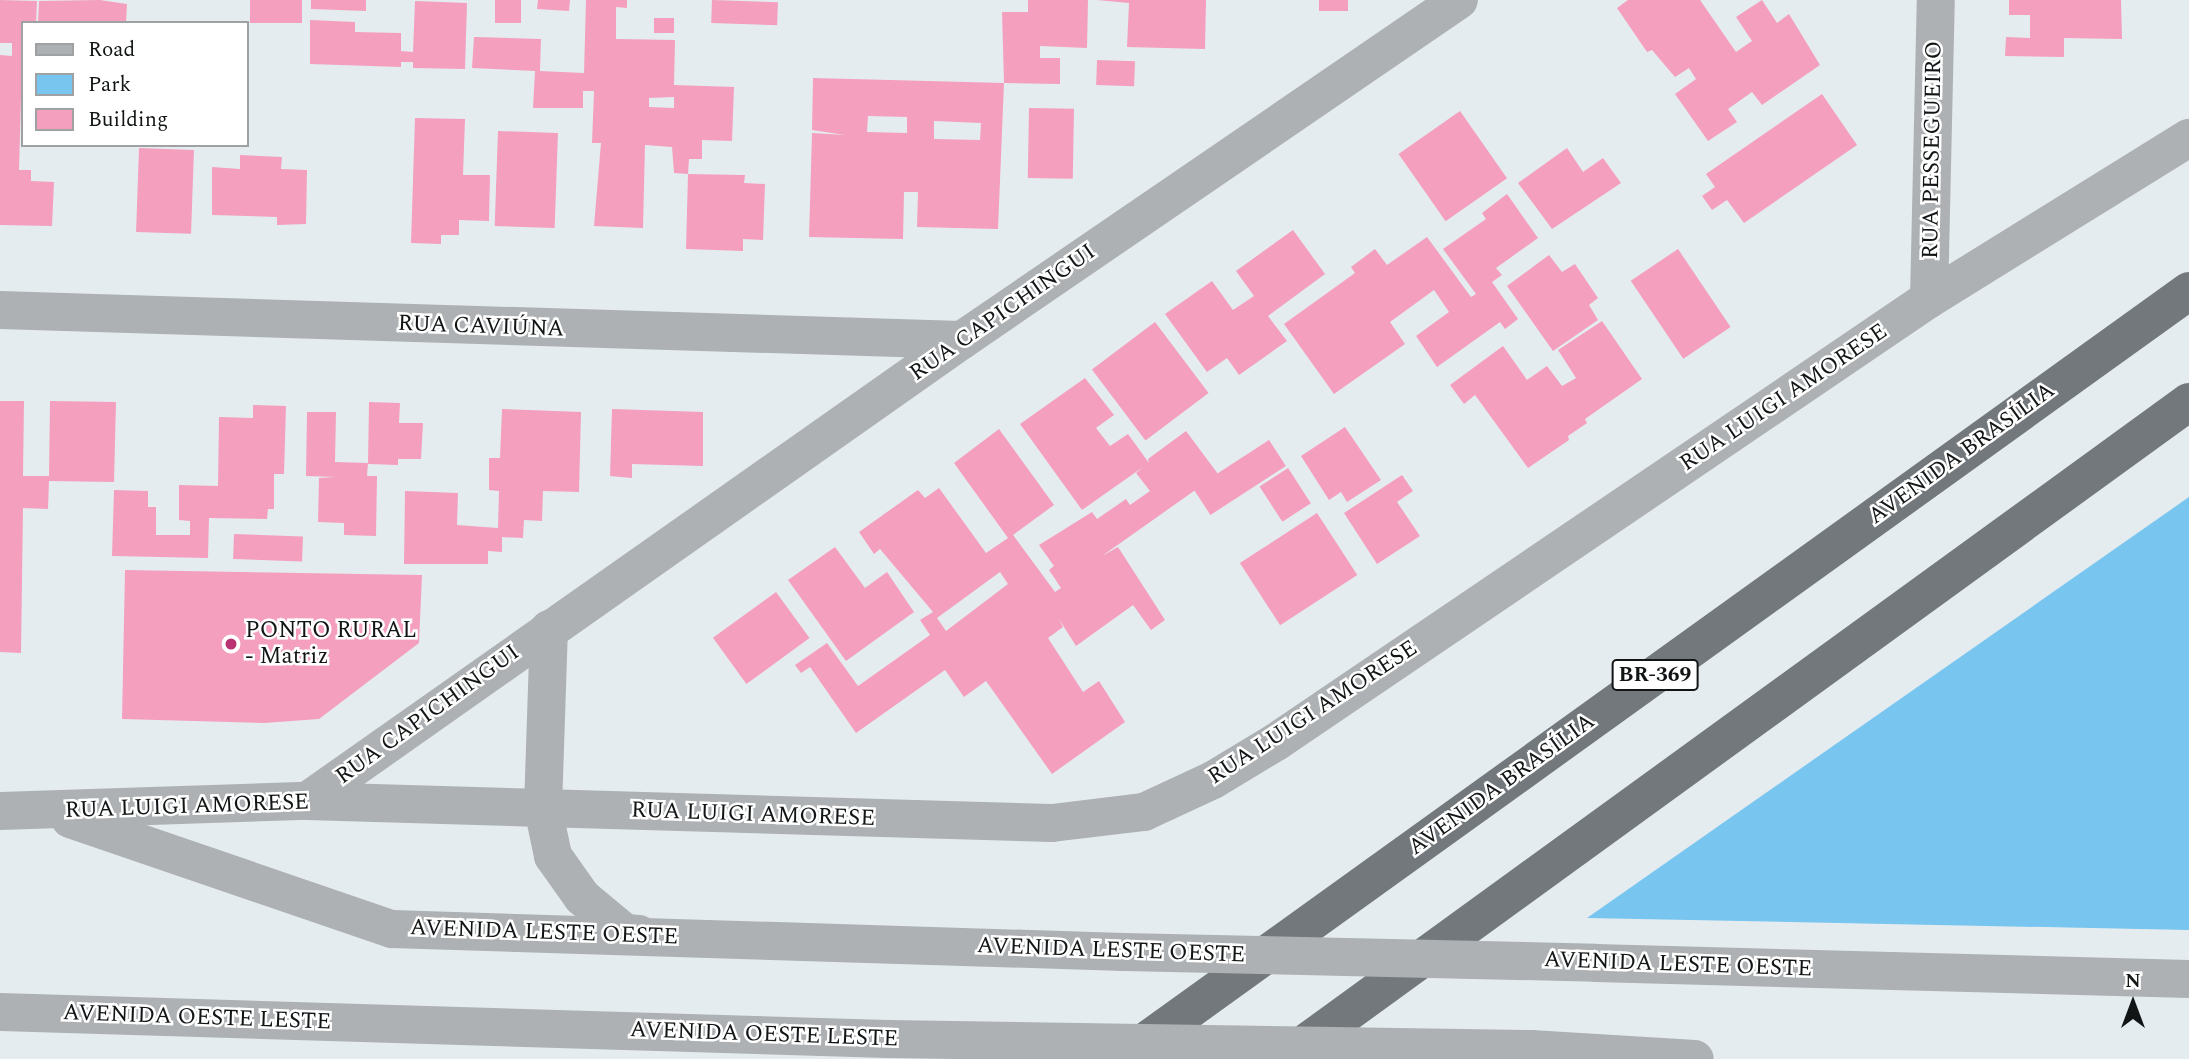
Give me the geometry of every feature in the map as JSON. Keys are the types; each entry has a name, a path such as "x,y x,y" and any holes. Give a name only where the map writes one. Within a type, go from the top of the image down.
{"highway":[{"name":"AVENIDA BRASÍLIA","path":"1121,1059 2189,291"},
{"path":"1284,1059 2189,402"}],"street":[{"name":"RUA CAPICHINGUI","path":"307,801 962,340 1459,0"},
{"name":"RUA PESSEGUEIRO","path":"1930,299 1936,0"},
{"name":"RUA LUIGI AMORESE","path":"0,811 52,812 307,801 1052,823 1144,811 1213,780 1276,742 1930,299 2189,138"},
{"name":"RUA CAVIÚNA","path":"0,310 962,340"},
{"name":"RUA CAPICHINGUI","path":"549,629 543,808 553,856 582,897 625,933 673,937"},
{"name":"AVENIDA LESTE OESTE","path":"52,812 392,929 1124,952 2189,979"},
{"name":"AVENIDA OESTE LESTE","path":"0,1012 888,1039 1531,1049 1695,1059"}],"green space":[{"path":"2189,497 2189,930 1587,918"}],"building":[{"path":"0,0 37,1 36,21 21,21 19,170 31,170 31,181 54,182 52,226 0,225 0,55 12,56 12,43 0,43"},
{"path":"100,0 127,4 126,21 38,21 39,1"},
{"path":"250,0 302,0 302,23 250,23"},
{"path":"311,0 366,0 366,11 311,9"},
{"path":"495,0 521,0 521,23 495,23"},
{"path":"538,0 570,0 569,11 537,9"},
{"path":"586,0 627,0 627,8 616,7 616,39 675,40 674,85 734,87 732,141 702,140 702,159 689,159 688,174 674,173 672,147 645,145 643,228 594,226 601,143 592,143 594,91 583,91 583,108 533,108 535,71 472,68 474,37 541,39 540,71 584,73","holes":["674,97 674,108 649,107 649,98"]},
{"path":"712,0 778,2 777,25 711,23"},
{"path":"1028,0 1088,0 1087,48 1040,46 1040,58 1060,58 1060,84 1004,83 1002,12 1028,12"},
{"path":"1097,0 1206,0 1205,49 1127,47 1129,3"},
{"path":"1319,0 1348,0 1348,11 1319,11"},
{"path":"1628,0 1700,0 1736,52 1752,41 1736,17 1762,0 1777,23 1789,14 1820,65 1762,105 1752,92 1728,109 1737,122 1708,141 1675,94 1696,79 1689,68 1675,77 1652,50 1647,52 1617,8"},
{"path":"2009,0 2121,0 2122,39 2064,38 2064,57 2005,56 2006,37 2030,38 2030,15 2009,15"},
{"path":"415,1 467,3 465,69 413,68 413,62 401,62 401,67 310,64 310,20 355,22 355,32 401,33 401,51 413,52"},
{"path":"654,18 674,18 674,33 654,33"},
{"path":"1097,60 1135,61 1134,86 1096,85"},
{"path":"813,78 1004,83 998,229 917,227 918,192 904,192 903,239 809,237 812,133 845,135 812,130","holes":["868,116 907,117 907,133 867,132","934,121 981,123 980,140 934,139"]},
{"path":"1822,94 1857,145 1744,223 1727,200 1712,210 1702,196 1715,187 1706,174"},
{"path":"1029,108 1074,109 1073,179 1028,178"},
{"path":"1460,111 1507,178 1446,221 1399,154"},
{"path":"415,118 465,119 463,175 490,175 489,221 459,220 459,235 441,235 441,244 411,243"},
{"path":"498,131 558,133 555,228 495,226"},
{"path":"139,148 194,150 191,234 136,232"},
{"path":"1567,148 1583,172 1603,158 1621,183 1552,229 1518,183"},
{"path":"240,155 282,157 281,169 307,170 306,224 277,225 277,217 212,215 212,167 240,169"},
{"path":"688,174 745,175 744,183 765,184 763,240 743,239 743,251 686,249"},
{"path":"1507,194 1538,238 1496,268 1502,275 1492,282 1518,319 1505,329 1500,322 1437,367 1416,336 1449,312 1434,290 1390,322 1405,344 1334,394 1284,324 1355,273 1351,267 1375,249 1387,265 1427,237 1471,297 1476,294 1443,249 1486,219 1482,213"},
{"path":"1293,230 1325,274 1268,316 1287,341 1239,375 1227,358 1207,372 1165,314 1212,281 1233,310 1254,296 1236,271"},
{"path":"1678,249 1731,327 1683,359 1631,281"},
{"path":"1549,255 1562,272 1575,264 1598,298 1589,305 1598,320 1553,351 1507,286"},
{"path":"1602,321 1642,379 1585,419 1587,423 1568,436 1569,440 1528,468 1475,395 1464,404 1450,385 1503,346 1527,380 1547,366 1562,386 1576,378 1558,350"},
{"path":"1155,322 1209,393 1145,441 1092,370"},
{"path":"1085,378 1114,415 1096,428 1110,446 1128,434 1149,463 1148,459 1186,431 1218,474 1102,556 1118,547 1165,620 1151,630 1133,605 1076,646 1059,619 1063,627 1048,638 1083,692 1099,681 1125,722 1052,774 986,681 964,697 945,670 856,733 810,667 801,673 795,665 827,643 858,686 930,635 920,620 933,612 880,549 874,554 859,532 918,490 925,498 939,488 986,553 1008,538 954,463 999,429 1054,505 1013,535 1055,592 1061,588 1049,570 1054,566 1039,545 1092,512 1097,519 1126,499 1130,505 1150,491 1136,473 1143,467 1082,510 1020,424","holes":["1000,572 1008,584 946,631 937,618"]},
{"path":"0,401 24,401 23,476 49,476 50,401 116,402 114,482 49,481 48,509 23,508 21,653 0,652"},
{"path":"369,402 400,403 399,423 423,423 421,459 398,459 398,465 368,464"},
{"path":"253,405 286,406 284,474 274,474 274,509 268,509 267,519 209,518 208,558 112,556 114,490 148,491 148,507 156,507 156,535 190,535 190,521 179,520 179,485 218,486 219,417 253,418"},
{"path":"502,409 581,412 579,492 543,491 542,521 524,520 523,538 502,537 502,552 488,551 488,564 404,564 405,491 458,493 457,525 498,528 499,491 489,490 489,458 500,458"},
{"path":"612,409 703,412 703,466 632,464 632,478 610,476"},
{"path":"307,412 336,412 335,462 368,463 367,476 377,476 376,536 344,535 344,523 318,522 319,478 335,477 306,476"},
{"path":"1345,427 1381,480 1347,502 1341,492 1329,500 1301,456"},
{"path":"1269,440 1286,466 1210,515 1194,489"},
{"path":"1288,468 1311,503 1282,522 1259,487"},
{"path":"1402,475 1413,491 1397,502 1420,536 1377,564 1344,513"},
{"path":"1317,513 1357,575 1280,625 1240,563"},
{"path":"234,534 303,536 302,561 233,559"},
{"path":"835,547 865,588 887,572 914,612 846,661 788,580"},
{"path":"125,570 422,575 419,643 319,719 264,723 122,719"},
{"path":"776,592 810,638 746,684 713,638"}],"place":[{"name":"PONTO RURAL - Matriz","path":"231,644"}]}
